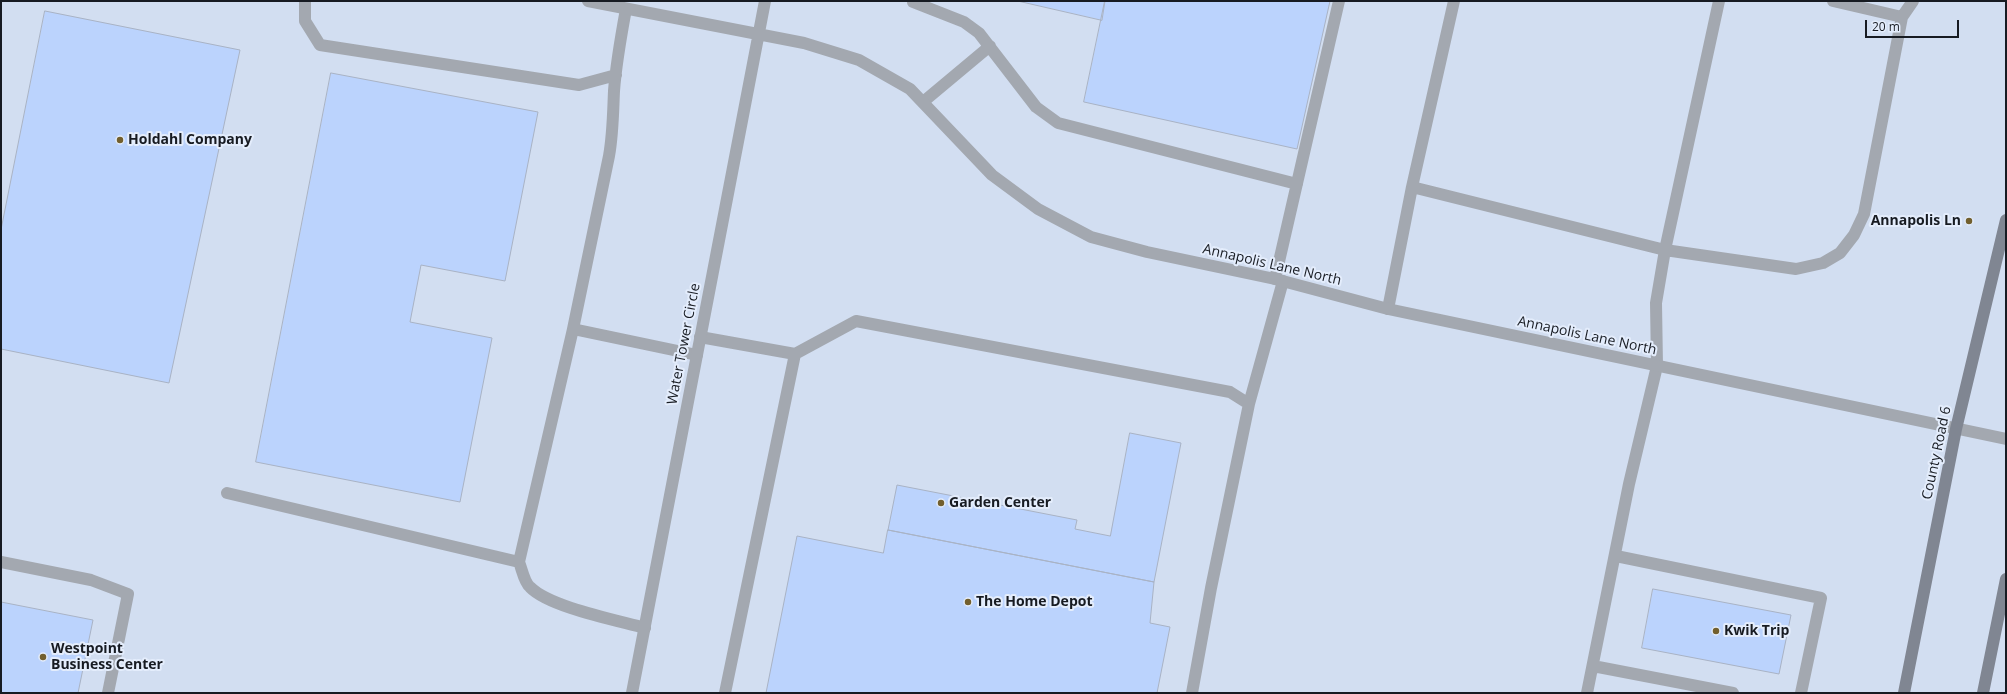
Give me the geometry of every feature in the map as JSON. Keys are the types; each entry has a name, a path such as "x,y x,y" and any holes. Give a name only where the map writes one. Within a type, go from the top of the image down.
{"main road":[{"name":"County Road 6","path":"1904,693 1956,429 2006,220"},
{"path":"1983,693 2006,579"}],"street":[{"path":"305,1 305,21 320,45 579,85 616,75"},
{"name":"Annapolis Lane North","path":"588,1 602,2 626,9 804,43 859,60 910,89 992,176 1038,208 1091,237 1147,252 1279,280 1388,309 2006,439"},
{"name":"Water Tower Circle","path":"632,693 764,1"},
{"path":"1192,693 1211,588 1250,404 1279,280 1298,184 1339,1"},
{"path":"1388,309 1412,187 1454,1"},
{"path":"1587,693 1616,556 1629,484 1657,366 1656,303 1665,250 1719,1"},
{"path":"1833,1 1902,17"},
{"path":"1412,187 1665,250 1796,269 1823,264 1840,254 1854,235 1864,214 1902,17 1913,1"},
{"path":"913,2 964,22 979,33 1036,107 1058,123 1298,184"},
{"path":"626,9 619,45 612,137 573,329 519,562 528,586 537,593 556,603 645,628"},
{"path":"923,102 990,46"},
{"path":"700,337 795,354 856,321 1230,392 1250,404"},
{"path":"573,329 697,355"},
{"path":"725,693 795,354"},
{"path":"227,493 519,562"},
{"path":"1616,556 1821,598 1801,693"},
{"path":"1,562 91,580 128,594 108,693"},
{"path":"1593,666 1733,693"}],"shaded area":[{"path":"1,1 2006,1 2006,693 1,693"}],"building":[{"path":"1018,1 1105,1 1102,20"},
{"path":"1105,1 1330,1 1297,149 1084,102"},
{"name":"Holdahl Company","path":"45,11 240,50 169,383 1,349 1,230"},
{"path":"331,73 538,112 505,281 421,265 410,322 492,338 460,502 256,462"},
{"name":"Garden Center","path":"1130,433 1181,443 1154,582 888,530 897,485 1077,520 1075,529 1110,536"},
{"name":"The Home Depot","path":"888,530 1154,582 1150,623 1170,627 1157,693 766,693 797,536 883,553"},
{"name":"Kwik Trip","path":"1653,589 1791,615 1779,674 1642,648"},
{"name":"Westpoint Business Center","path":"1,602 93,620 78,693 1,693"}],"place":[{"name":"Holdahl Company","path":"120,140"},
{"name":"Annapolis Ln","path":"1969,221"},
{"name":"Garden Center","path":"941,503"},
{"name":"The Home Depot","path":"968,602"},
{"name":"Kwik Trip","path":"1716,631"},
{"name":"Westpoint Business Center","path":"43,657"}]}
